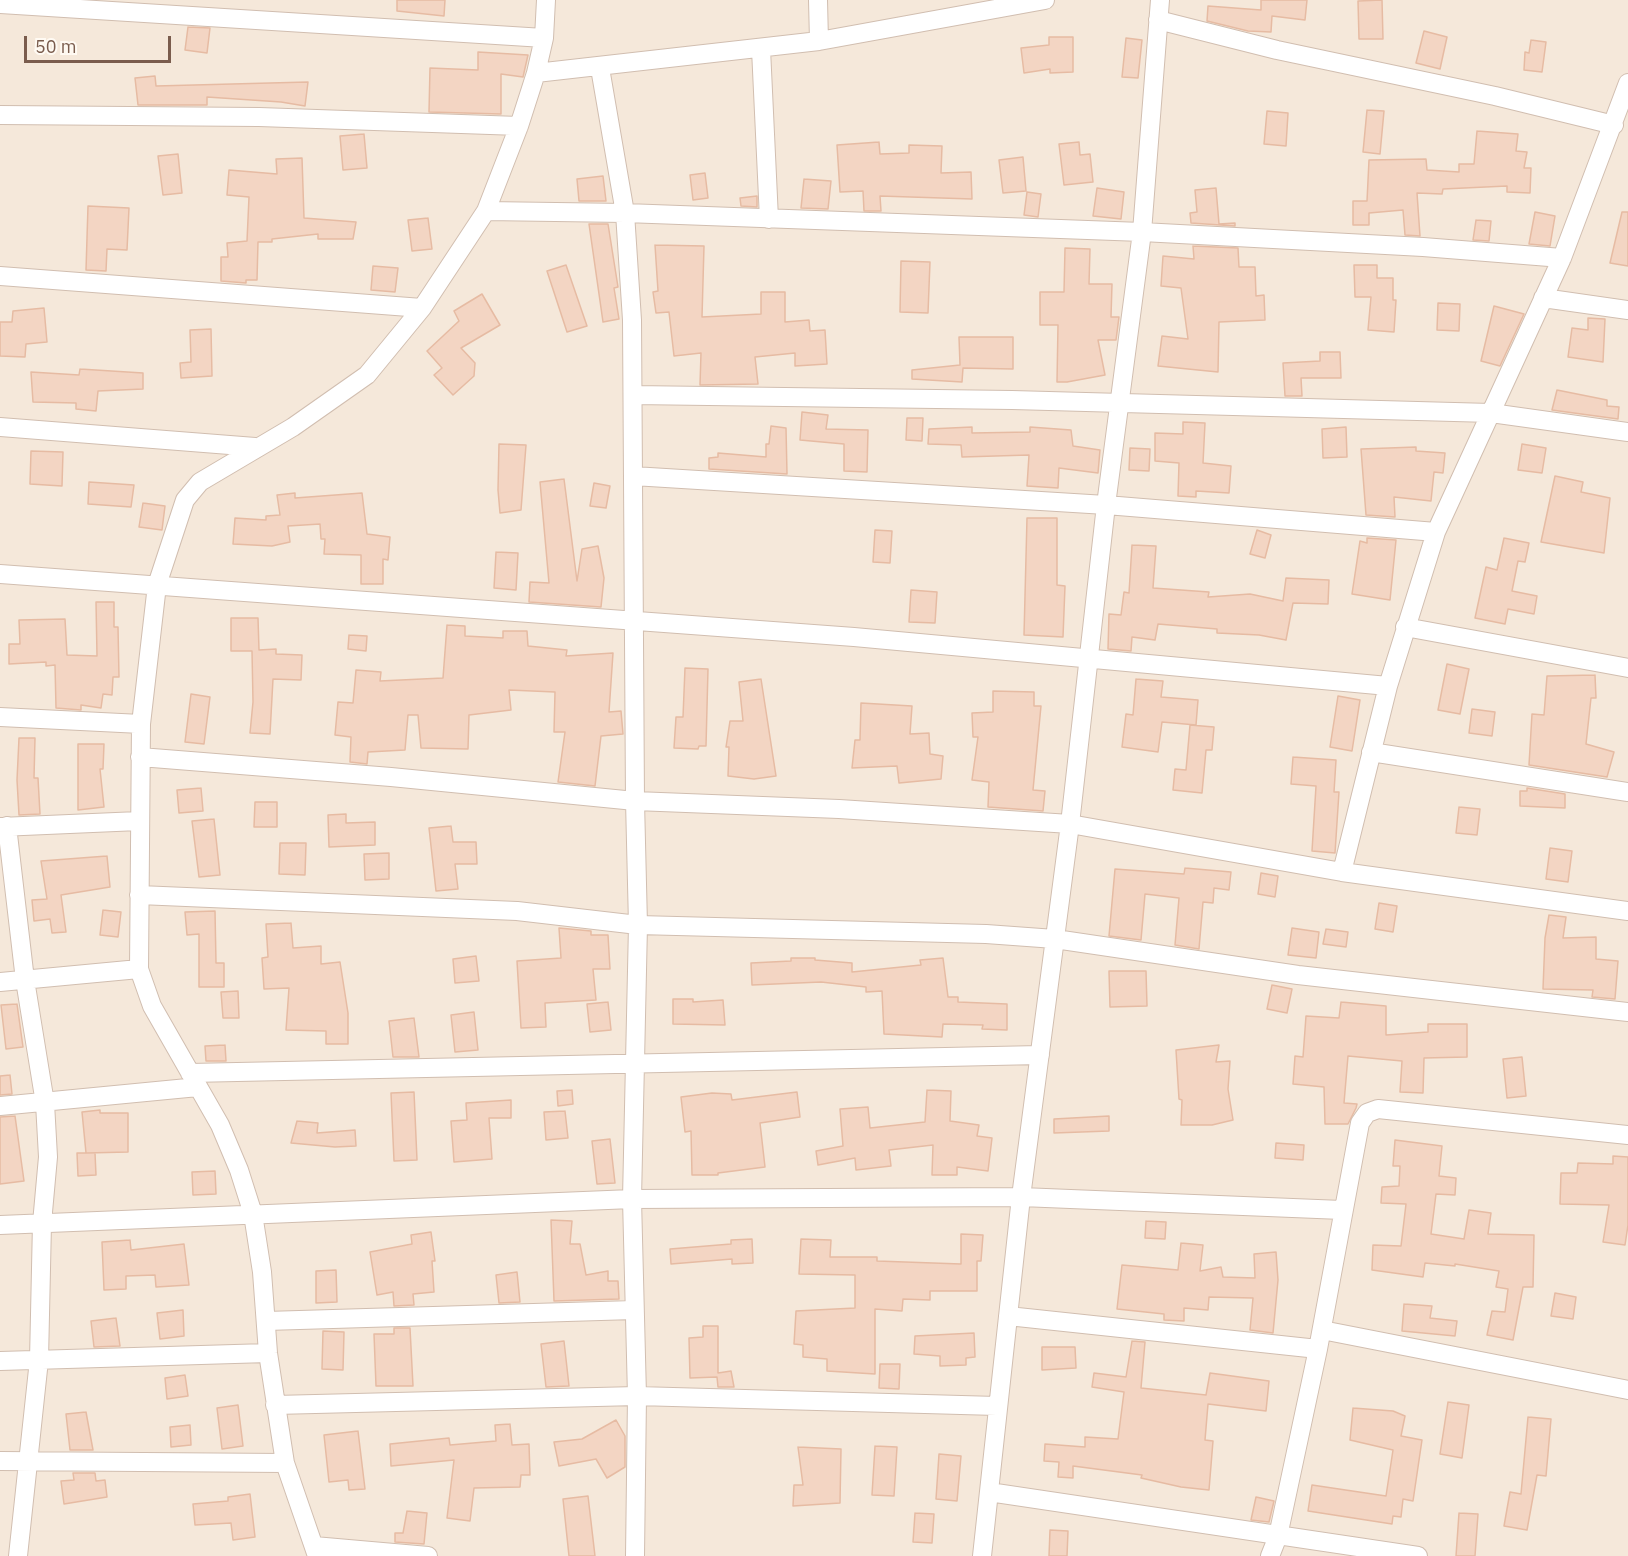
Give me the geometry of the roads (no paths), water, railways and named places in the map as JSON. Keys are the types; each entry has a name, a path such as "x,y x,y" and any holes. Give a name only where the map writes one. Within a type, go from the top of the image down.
{"street":[{"path":"428,1556 315,1551 285,1463 268,1353 262,1272 253,1214 239,1170 219,1125 152,1006 139,969 141,724 157,585 185,500 200,482 255,447 292,427 367,375 422,308 486,211 519,126 536,73 543,38 546,0"},
{"path":"818,0 819,41"},
{"path":"536,73 600,68 819,41 1045,0"},
{"path":"982,1556 1021,1197 1070,824 1106,505 1122,402 1142,232 1160,0"},
{"path":"0,4 543,38"},
{"path":"1158,20 1277,50 1496,96 1628,138"},
{"path":"761,49 769,219"},
{"path":"600,68 625,213 630,263 633,395 634,801 638,925 633,1062 632,1199 637,1396 635,1556"},
{"path":"1342,872 1388,686 1436,532 1562,258 1628,82"},
{"path":"0,115 259,117 519,126"},
{"path":"486,211 625,213 1142,232 1423,247 1562,258"},
{"path":"0,276 422,308"},
{"path":"1543,298 1628,310"},
{"path":"633,395 1122,402 1491,413 1628,432"},
{"path":"0,427 255,447"},
{"path":"633,476 1106,505 1436,532"},
{"path":"0,574 633,619 1388,686"},
{"path":"1405,627 1628,668"},
{"path":"0,717 141,724"},
{"path":"1371,752 1628,792"},
{"path":"140,757 391,777 634,801 839,809 1070,824 1342,872 1628,910"},
{"path":"18,1556 39,1360 42,1222 48,1156 45,1103 3,827 139,821"},
{"path":"139,895 517,911 638,925 986,934 1055,939 1298,975 1628,1012"},
{"path":"0,982 139,969"},
{"path":"0,1106 45,1103 194,1080 633,1062 1040,1055"},
{"path":"1270,1556 1278,1536 1322,1330 1342,1210 1360,1123 1367,1113 1378,1109 1628,1135"},
{"path":"0,1225 632,1199 1021,1197 1342,1210"},
{"path":"266,1321 634,1310"},
{"path":"1008,1316 1318,1349"},
{"path":"1322,1330 1628,1390"},
{"path":"0,1361 268,1353"},
{"path":"275,1405 637,1396 997,1406"},
{"path":"0,1461 285,1463"},
{"path":"989,1492 1418,1556"}]}
